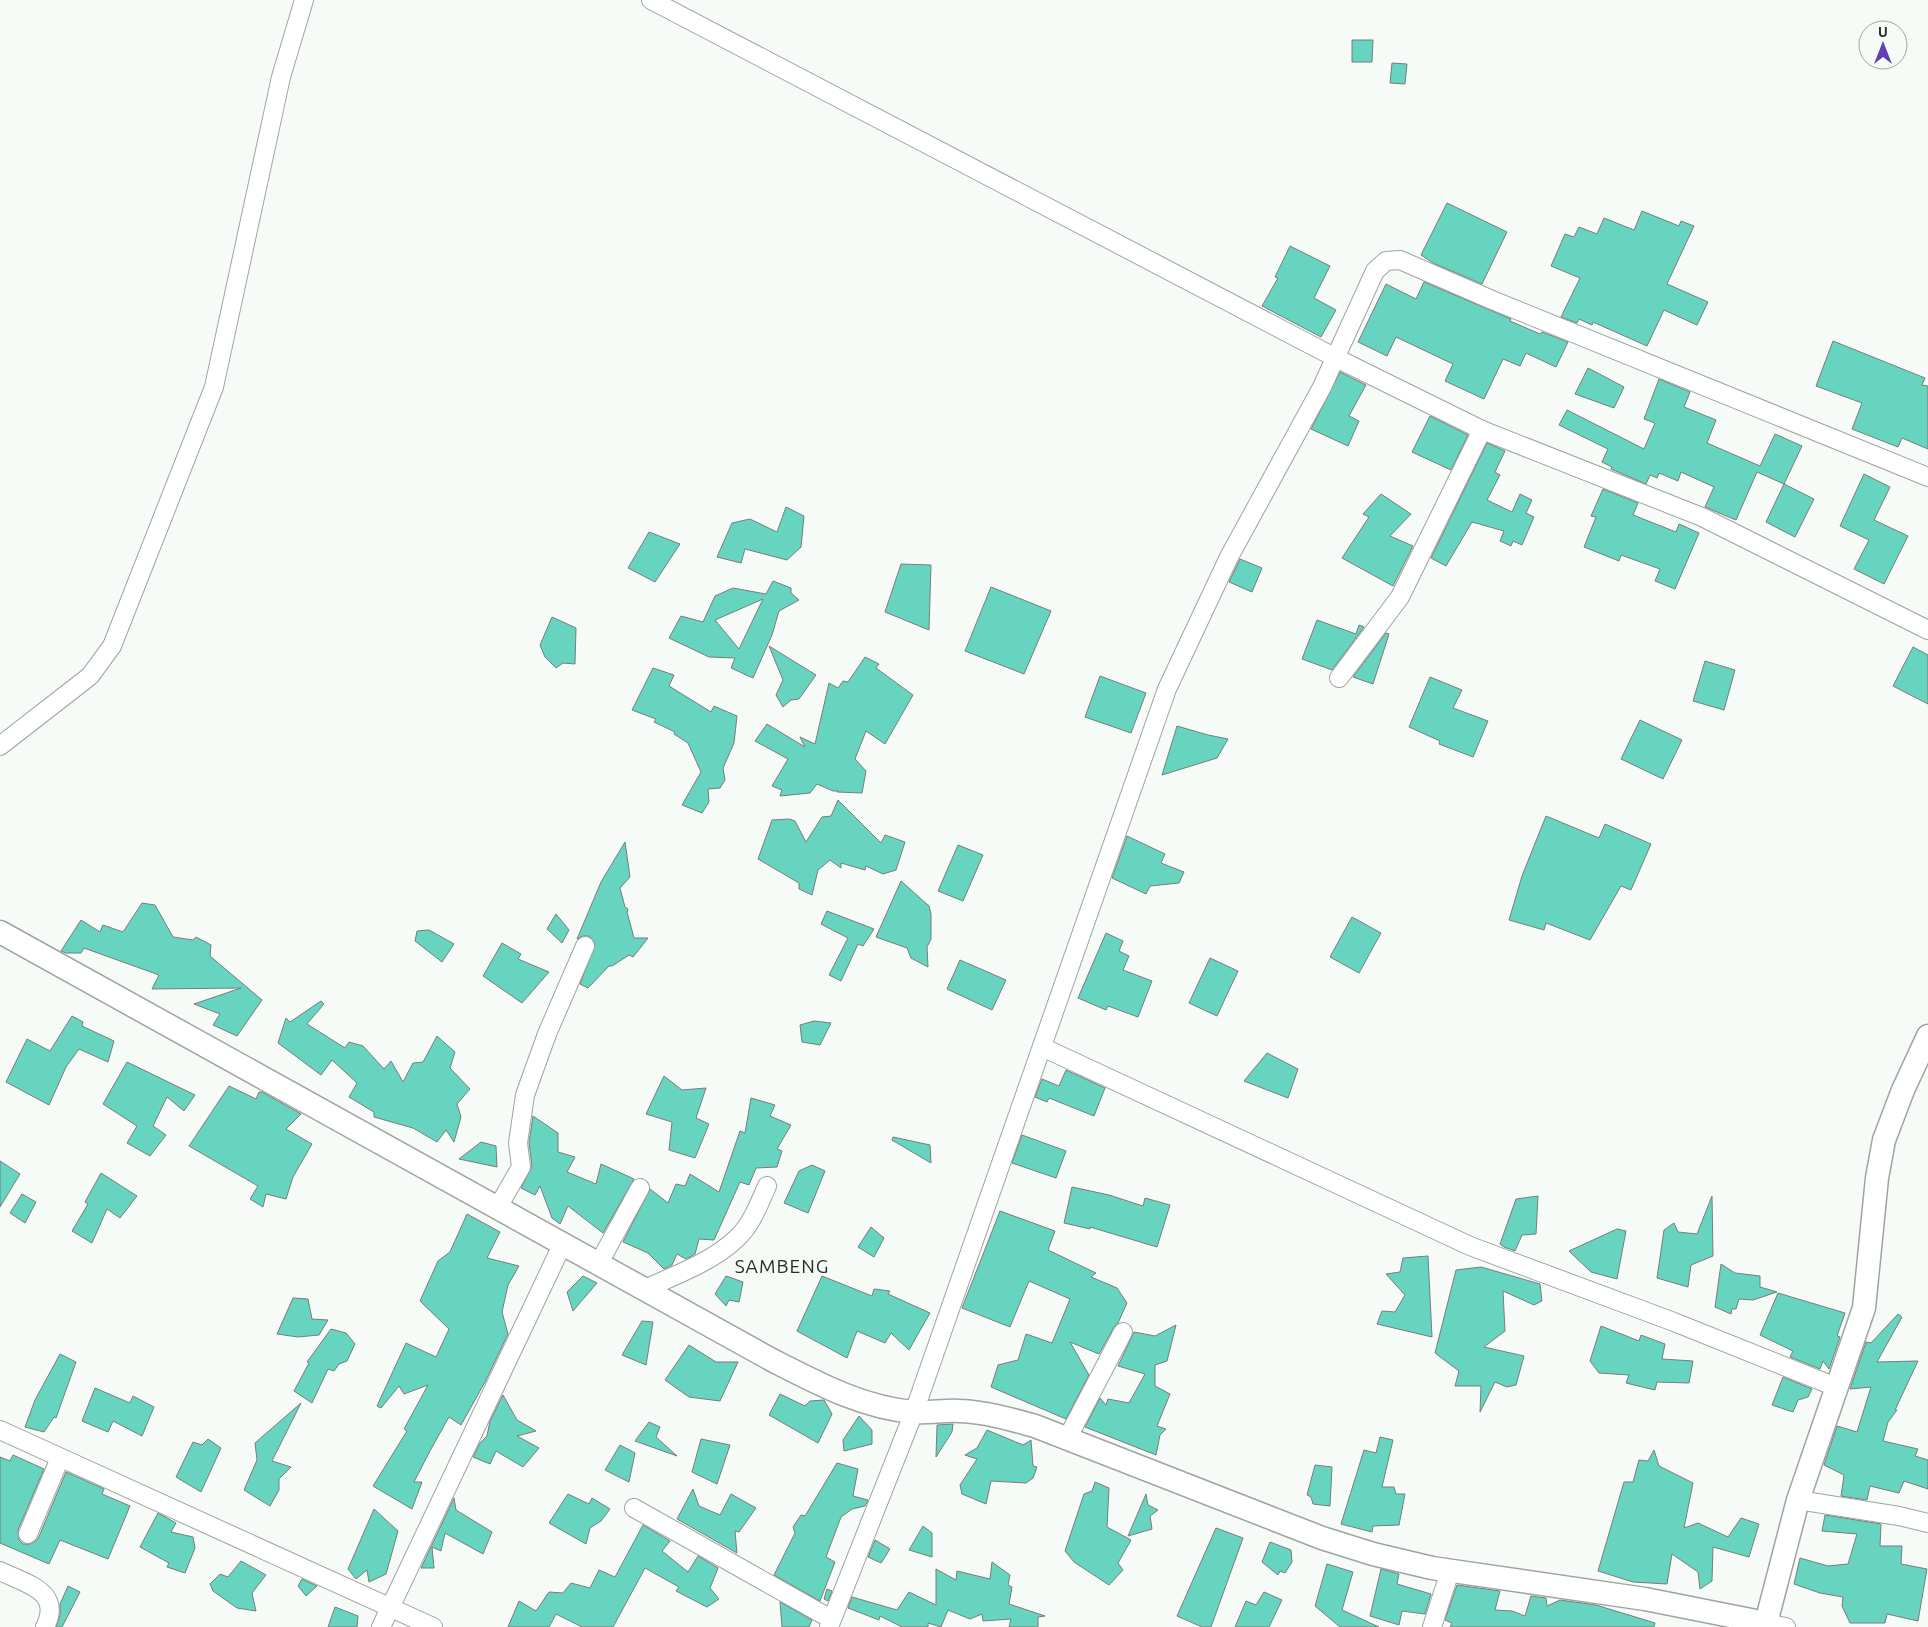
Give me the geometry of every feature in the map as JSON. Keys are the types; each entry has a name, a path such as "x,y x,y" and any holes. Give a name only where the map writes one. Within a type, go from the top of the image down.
{"street":[{"path":"0,746 90,676 112,646 214,387 281,77 304,0"},
{"path":"651,0 1336,358 1482,430 1702,516 1928,630"},
{"path":"634,1508 830,1623 914,1412 1167,689 1229,557 1336,358 1375,271 1386,261 1400,260 1928,477"},
{"path":"1339,678 1400,597 1482,430"},
{"path":"0,932 816,1383 845,1396 914,1412 959,1411 993,1414 1067,1439 1322,1538 1373,1554 1450,1571 1645,1599 1773,1626 1798,1500 1864,1308 1877,1178 1884,1140 1903,1090 1928,1036"},
{"path":"498,1207 520,1167 518,1142 525,1095 585,946"},
{"path":"1042,1048 1470,1246 1674,1322 1836,1386"},
{"path":"645,1289 708,1259 737,1239 753,1216 767,1186"},
{"path":"600,1263 640,1188"},
{"path":"381,1627 563,1243"},
{"path":"1067,1439 1123,1332"},
{"path":"0,1430 433,1627"},
{"path":"28,1534 60,1458"},
{"path":"1798,1500 1899,1516 1928,1523"},
{"path":"0,1570 45,1593 50,1604 51,1615 44,1627"},
{"path":"1432,1627 1450,1571"}],"building":[{"path":"1352,40 1373,40 1372,62 1352,62"},
{"path":"1392,63 1407,64 1405,84 1390,83"},
{"path":"1447,203 1507,232 1482,284 1433,263 1421,255"},
{"path":"1642,211 1679,226 1681,221 1694,226 1667,284 1708,302 1697,325 1664,310 1647,346 1593,322 1592,325 1579,319 1577,323 1561,317 1580,278 1551,266 1565,234 1574,237 1579,227 1597,234 1604,218 1634,230"},
{"path":"1290,246 1330,266 1314,298 1336,310 1321,337 1262,306 1278,278 1275,277"},
{"path":"1424,282 1511,319 1510,321 1540,334 1542,332 1568,342 1556,367 1526,353 1520,366 1503,359 1484,399 1445,381 1453,364 1396,337 1387,356 1358,342 1386,284 1416,299"},
{"path":"1833,341 1925,378 1922,385 1928,386 1928,449 1902,438 1898,447 1852,429 1862,403 1816,386"},
{"path":"1588,368 1624,387 1614,408 1575,394"},
{"path":"1340,372 1366,385 1349,416 1359,421 1348,446 1311,429"},
{"path":"1659,379 1690,392 1684,407 1716,420 1707,443 1760,466 1775,434 1802,446 1784,484 1757,472 1736,520 1705,507 1714,487 1681,472 1678,481 1659,473 1657,478 1650,475 1646,484 1611,469 1612,467 1602,462 1608,449 1559,425 1567,410 1644,449 1655,423 1644,419"},
{"path":"1430,416 1468,435 1451,470 1412,452"},
{"path":"1487,443 1505,451 1495,472 1500,475 1487,500 1512,512 1520,494 1532,500 1526,513 1534,517 1522,545 1513,541 1511,546 1500,541 1504,531 1472,522 1446,566 1431,558"},
{"path":"1864,474 1890,487 1874,520 1908,536 1884,584 1854,569 1869,540 1840,526"},
{"path":"1784,484 1814,499 1795,537 1766,522"},
{"path":"1603,489 1638,503 1633,515 1676,532 1679,524 1699,533 1675,589 1655,581 1660,569 1621,555 1619,561 1584,547 1596,517 1591,516"},
{"path":"1381,494 1411,514 1390,536 1413,546 1393,586 1342,558 1369,517 1363,514"},
{"path":"786,507 804,516 801,547 787,560 745,549 741,563 717,557 732,523 750,519 777,532"},
{"path":"649,532 680,544 655,582 628,568"},
{"path":"1240,559 1262,568 1252,592 1229,582"},
{"path":"901,564 931,565 929,630 885,612"},
{"path":"773,581 791,588 791,593 799,600 779,611 772,635 753,678 731,668 735,658 709,657 669,638 681,616 703,622 715,596 733,588 766,594","holes":["763,599 739,649 715,620"]},
{"path":"991,587 1051,611 1024,674 965,651"},
{"path":"552,617 576,628 575,664 563,663 556,668 545,657 540,645"},
{"path":"1317,620 1356,634 1359,625 1364,627 1332,670 1302,659"},
{"path":"1386,633 1389,634 1373,684 1353,677"},
{"path":"769,646 816,675 799,699 791,700 783,707 776,695 783,680"},
{"path":"1913,647 1928,655 1928,704 1893,686"},
{"path":"865,657 879,664 876,668 913,695 885,744 866,731 855,759 866,771 862,793 837,792 817,784 810,793 780,796 782,790 772,786 788,759 755,741 767,724 805,747 800,737 815,744 829,683 838,688 843,681 848,682"},
{"path":"1705,661 1735,670 1724,710 1693,701"},
{"path":"653,668 674,675 669,686 711,712 714,706 737,716 734,743 723,768 725,780 720,788 708,789 709,802 702,813 682,805 701,772 688,743 674,734 675,732 654,722 656,719 632,710"},
{"path":"1100,676 1146,693 1131,733 1085,717"},
{"path":"1430,677 1462,690 1453,708 1488,721 1473,757 1439,744 1440,741 1409,727"},
{"path":"1640,720 1682,740 1663,779 1621,759"},
{"path":"1177,726 1228,739 1217,758 1162,775"},
{"path":"838,800 881,843 885,835 905,842 896,870 883,874 866,866 865,870 841,863 841,868 830,860 818,870 812,895 799,889 799,883 758,859 772,820 789,819 795,821 806,842 822,817 831,816"},
{"path":"1546,816 1599,838 1605,824 1651,844 1631,890 1621,886 1590,940 1546,923 1544,930 1509,920 1522,876"},
{"path":"1127,836 1165,854 1161,863 1184,872 1179,883 1150,886 1146,894 1112,878"},
{"path":"625,842 630,877 620,888 625,907 628,909 627,912 634,938 648,938 633,957 629,955 609,966 588,988 580,984 595,944 589,936 577,939 601,882"},
{"path":"958,845 983,855 963,901 938,891"},
{"path":"901,881 929,906 931,914 931,939 927,947 928,967 911,958 907,948 876,937"},
{"path":"142,903 155,905 173,937 193,940 196,937 211,945 210,956 262,1000 237,1036 213,1025 220,1014 194,1004 241,988 152,989 159,975 84,948 81,953 61,951 81,920 100,932 103,925 123,932"},
{"path":"827,911 874,929 863,946 858,944 841,981 829,975 848,938 821,924"},
{"path":"556,914 569,930 562,943 547,929"},
{"path":"1352,917 1381,933 1359,973 1330,957"},
{"path":"429,930 454,944 442,962 415,941 417,931"},
{"path":"1106,933 1123,941 1119,951 1129,956 1123,970 1152,981 1138,1017 1108,1006 1106,1010 1078,998"},
{"path":"502,943 521,954 518,959 549,972 522,1003 483,976"},
{"path":"1210,958 1238,971 1217,1016 1189,1003"},
{"path":"960,960 1006,980 992,1010 947,989"},
{"path":"321,1001 324,1004 307,1024 345,1048 349,1042 363,1046 384,1069 391,1061 403,1082 413,1063 423,1062 437,1036 455,1052 450,1068 470,1089 457,1104 461,1117 454,1142 446,1130 437,1142 413,1128 374,1117 374,1112 349,1097 357,1083 332,1060 321,1075 278,1043 286,1018 290,1022"},
{"path":"72,1016 83,1022 82,1026 114,1041 108,1062 79,1049 66,1067 49,1105 6,1082 27,1039 50,1051"},
{"path":"814,1021 831,1023 820,1045 802,1042 800,1025"},
{"path":"1267,1053 1298,1069 1288,1098 1244,1081"},
{"path":"127,1062 195,1095 184,1111 167,1097 153,1126 166,1135 150,1156 127,1143 137,1126 103,1104"},
{"path":"1066,1070 1105,1088 1094,1116 1049,1098 1047,1102 1035,1097 1042,1079 1059,1086"},
{"path":"664,1076 682,1090 706,1088 696,1118 709,1124 695,1158 669,1150 672,1122 646,1114"},
{"path":"229,1086 256,1099 259,1092 262,1092 301,1114 286,1129 312,1144 293,1177 286,1199 266,1194 263,1207 250,1199 258,1186 189,1146"},
{"path":"751,1098 775,1105 770,1116 791,1125 777,1149 782,1151 777,1167 756,1168 749,1185 740,1182 714,1240 699,1239 695,1254 686,1259 677,1254 672,1265 664,1269 648,1253 623,1242 650,1189 668,1203 676,1184 685,1186 690,1174 719,1192 740,1131 745,1133"},
{"path":"533,1116 558,1133 558,1152 575,1157 567,1172 596,1184 601,1164 634,1179 603,1233 568,1206 560,1224 552,1218 540,1186 535,1195 521,1188 532,1166 529,1143"},
{"path":"1022,1135 1066,1151 1056,1178 1012,1163"},
{"path":"893,1137 930,1145 931,1163 892,1140"},
{"path":"481,1142 496,1146 497,1167 459,1159"},
{"path":"0,1161 20,1174 0,1207"},
{"path":"812,1165 825,1171 808,1213 784,1203 799,1171"},
{"path":"101,1173 137,1196 120,1218 107,1209 92,1243 72,1231 88,1204 85,1202"},
{"path":"1072,1187 1109,1195 1143,1206 1145,1198 1170,1205 1157,1247 1090,1227 1090,1229 1064,1223"},
{"path":"22,1194 36,1202 25,1223 10,1213"},
{"path":"1538,1196 1536,1234 1522,1235 1515,1251 1504,1247 1500,1244 1516,1199"},
{"path":"1712,1196 1713,1256 1691,1265 1688,1287 1657,1278 1664,1230 1674,1223 1678,1232 1697,1234"},
{"path":"1000,1211 1055,1231 1048,1250 1096,1273 1091,1277 1117,1288 1127,1303 1118,1323 1099,1354 1070,1342 1089,1375 1066,1419 991,1387 998,1365 1018,1360 1026,1334 1052,1343 1070,1299 1029,1281 1010,1327 962,1308"},
{"path":"467,1214 500,1232 487,1258 519,1266 508,1285 502,1312 508,1334 485,1382 461,1425 449,1417 431,1449 414,1482 422,1482 412,1509 373,1486 407,1431 404,1429 428,1385 404,1394 399,1386 381,1408 377,1406 406,1343 436,1357 449,1329 420,1301 438,1261 450,1252"},
{"path":"871,1227 884,1238 874,1257 858,1247"},
{"path":"1617,1229 1626,1231 1617,1279 1591,1272 1569,1251"},
{"path":"1428,1256 1432,1337 1377,1324 1382,1311 1395,1312 1405,1295 1386,1274 1400,1272 1403,1258"},
{"path":"1721,1264 1735,1273 1760,1276 1760,1287 1777,1292 1753,1300 1739,1299 1736,1309 1732,1309 1731,1314 1715,1307"},
{"path":"1481,1267 1540,1284 1542,1301 1534,1305 1503,1291 1505,1331 1484,1347 1524,1356 1516,1385 1507,1387 1495,1382 1480,1412 1481,1386 1455,1386 1459,1371 1435,1353 1456,1270"},
{"path":"583,1276 597,1283 573,1311 567,1292"},
{"path":"726,1276 743,1282 739,1302 729,1300 726,1306 715,1294"},
{"path":"822,1276 872,1296 874,1289 890,1291 888,1294 930,1313 909,1350 891,1333 885,1343 857,1331 847,1358 797,1331"},
{"path":"1778,1293 1845,1313 1837,1336 1840,1337 1829,1369 1823,1361 1820,1369 1790,1357 1793,1351 1760,1335"},
{"path":"293,1298 308,1299 312,1319 328,1320 319,1335 298,1337 277,1334"},
{"path":"1898,1314 1902,1317 1877,1362 1918,1361 1895,1410 1897,1410 1888,1422 1883,1441 1918,1449 1915,1456 1928,1460 1928,1489 1904,1481 1899,1493 1870,1486 1867,1500 1841,1496 1844,1475 1824,1465 1837,1426 1857,1432 1871,1387 1850,1389 1866,1342 1871,1343"},
{"path":"642,1321 653,1322 646,1365 622,1355"},
{"path":"1176,1325 1167,1361 1155,1365 1155,1386 1170,1394 1157,1426 1166,1429 1160,1435 1156,1455 1085,1427 1100,1398 1106,1405 1108,1399 1129,1403 1145,1374 1118,1366 1134,1332 1155,1336"},
{"path":"1601,1326 1639,1341 1641,1335 1665,1344 1662,1359 1693,1361 1689,1383 1657,1382 1655,1390 1626,1383 1629,1375 1599,1373 1590,1361"},
{"path":"331,1329 346,1333 355,1344 347,1361 339,1364 334,1371 328,1369 312,1403 294,1391 309,1363 307,1362"},
{"path":"689,1345 716,1362 738,1362 720,1401 689,1397 665,1380"},
{"path":"60,1354 76,1362 56,1418 54,1417 44,1432 25,1427 35,1400"},
{"path":"1783,1377 1812,1389 1808,1397 1798,1400 1793,1412 1772,1405"},
{"path":"95,1388 130,1403 133,1396 154,1407 142,1436 113,1421 108,1432 82,1421"},
{"path":"780,1394 805,1406 810,1401 824,1400 832,1414 818,1443 769,1415"},
{"path":"503,1395 517,1420 536,1431 517,1436 539,1448 523,1467 496,1451 490,1464 473,1457 480,1443 487,1436 490,1421"},
{"path":"301,1403 272,1461 291,1467 279,1479 279,1490 270,1506 244,1490 257,1460 255,1443"},
{"path":"859,1416 872,1430 872,1444 844,1451 843,1440"},
{"path":"649,1422 660,1427 656,1437 677,1456 635,1441"},
{"path":"953,1424 952,1432 936,1457 937,1425"},
{"path":"987,1430 1023,1445 1031,1440 1033,1466 1037,1467 1033,1478 1026,1483 991,1481 986,1504 962,1494 960,1485 977,1459 965,1455 977,1448"},
{"path":"1380,1437 1393,1440 1382,1487 1394,1487 1396,1494 1405,1494 1399,1525 1373,1526 1372,1532 1341,1524 1364,1450 1376,1453"},
{"path":"208,1439 221,1448 201,1492 176,1477 193,1442 202,1445"},
{"path":"701,1439 730,1445 717,1484 692,1472"},
{"path":"620,1445 635,1453 629,1482 605,1470"},
{"path":"1654,1450 1659,1466 1693,1483 1684,1528 1698,1523 1728,1537 1741,1518 1759,1524 1749,1557 1713,1547 1712,1581 1700,1589 1698,1572 1672,1554 1667,1584 1633,1582 1598,1571 1624,1482 1633,1482 1639,1460 1648,1461"},
{"path":"13,1455 44,1469 18,1530 19,1540 23,1544 30,1544 38,1539 66,1472 104,1489 102,1494 130,1506 108,1559 60,1540 49,1564 0,1543 0,1457 10,1461"},
{"path":"837,1463 858,1469 853,1496 868,1500 865,1506 852,1509 841,1517 826,1557 835,1562 820,1601 774,1575 795,1533 793,1527 801,1515 805,1516"},
{"path":"1315,1465 1332,1467 1330,1506 1313,1504 1311,1497 1307,1495"},
{"path":"1095,1482 1109,1488 1107,1527 1131,1540 1118,1563 1123,1570 1109,1585 1074,1562 1065,1551 1084,1494 1092,1491"},
{"path":"693,1489 699,1506 720,1515 731,1494 756,1508 739,1532 735,1531 737,1553 677,1519"},
{"path":"568,1494 589,1504 592,1498 610,1509 601,1521 590,1528 586,1544 549,1523"},
{"path":"1146,1494 1148,1505 1158,1510 1150,1516 1152,1529 1128,1536"},
{"path":"454,1498 456,1510 492,1532 483,1554 445,1533 441,1551 432,1547 434,1568 421,1568"},
{"path":"374,1509 398,1531 386,1574 369,1582 367,1570 356,1579 348,1569"},
{"path":"158,1513 176,1523 171,1532 193,1537 195,1548 185,1573 167,1567 169,1563 140,1547"},
{"path":"1825,1515 1881,1524 1880,1546 1902,1546 1901,1564 1927,1569 1918,1621 1887,1614 1885,1623 1850,1623 1842,1606 1843,1597 1820,1593 1794,1584 1800,1558 1828,1566 1848,1564 1857,1534 1822,1531"},
{"path":"643,1525 670,1541 662,1551 688,1572 698,1556 718,1568 710,1588 719,1599 707,1607 676,1591 679,1587 645,1568 613,1627 582,1627 556,1614 549,1627 508,1627 519,1601 536,1611 549,1592 563,1593 571,1583 590,1588 599,1570 615,1577"},
{"path":"923,1526 932,1533 932,1557 909,1550"},
{"path":"1216,1528 1243,1538 1211,1627 1202,1627 1177,1616"},
{"path":"875,1540 890,1549 881,1563 868,1557"},
{"path":"1270,1542 1291,1550 1292,1562 1285,1573 1280,1571 1278,1575 1262,1562"},
{"path":"241,1561 266,1575 252,1593 256,1611 237,1608 213,1591 210,1584 220,1574 228,1577"},
{"path":"992,1562 1010,1575 1008,1585 1012,1587 1009,1604 1045,1616 1038,1617 1038,1627 1009,1627 1011,1619 983,1621 982,1614 970,1619 948,1610 941,1627 928,1623 928,1627 902,1627 880,1616 879,1620 848,1608 852,1597 897,1610 909,1592 936,1605 936,1569 956,1580 957,1571 990,1579"},
{"path":"1327,1564 1353,1572 1342,1610 1379,1627 1340,1627 1315,1606"},
{"path":"1381,1569 1399,1574 1397,1584 1431,1594 1425,1614 1402,1611 1399,1625 1370,1616"},
{"path":"302,1579 317,1586 306,1596 298,1586"},
{"path":"1457,1585 1500,1591 1495,1610 1512,1611 1525,1616 1531,1596 1546,1598 1547,1606 1560,1600 1596,1605 1655,1623 1654,1627 1450,1627 1452,1623 1445,1620"},
{"path":"68,1586 80,1592 62,1627 56,1627 60,1615 60,1604"},
{"path":"827,1589 832,1591 828,1601 824,1599"},
{"path":"1264,1592 1282,1600 1269,1627 1235,1627 1246,1601 1256,1605"},
{"path":"780,1602 812,1620 809,1627 782,1627"},
{"path":"335,1607 358,1616 357,1627 328,1627"}],"district":[{"name":"SAMBENG","path":"782,1266"}]}
